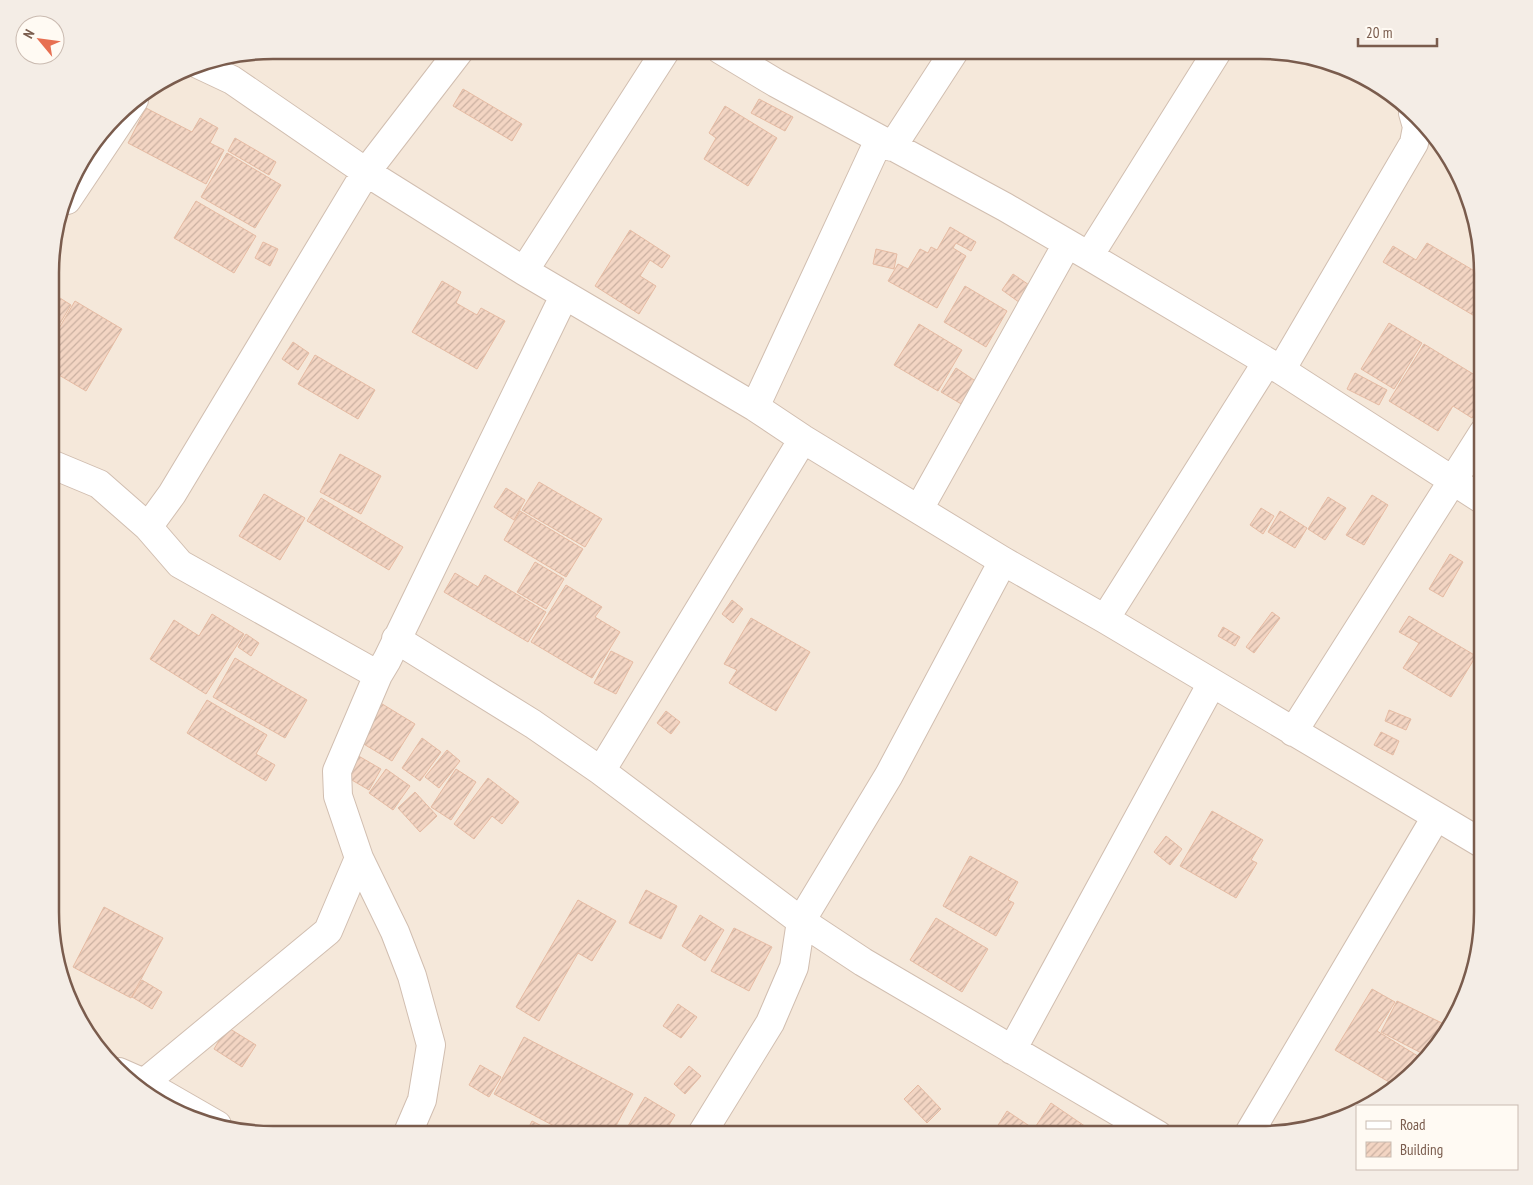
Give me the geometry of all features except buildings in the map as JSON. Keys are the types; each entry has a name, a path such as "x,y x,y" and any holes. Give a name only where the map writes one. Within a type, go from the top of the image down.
{"street":[{"path":"148,527 172,494 366,172 453,59"},
{"path":"524,271 660,59"},
{"path":"736,59 885,144 1005,208 1078,250 1274,366 1474,494"},
{"path":"754,407 885,144 948,59"},
{"path":"920,509 1078,250 1212,59"},
{"path":"208,69 232,80 366,172 564,296 754,407 1003,561 1105,619 1474,839"},
{"path":"79,182 117,126"},
{"path":"1105,619 1274,366 1414,143 1419,128"},
{"path":"411,1126 422,1100 431,1045 408,967 395,932 359,858 338,796 337,771 378,675 564,296"},
{"path":"600,771 803,439"},
{"path":"1293,732 1474,447"},
{"path":"59,467 99,484 148,527 180,564 378,675"},
{"path":"707,1126 770,1023 794,967 801,921 889,775 1003,561"},
{"path":"396,639 533,724 600,771 801,921 863,962 1143,1126"},
{"path":"1012,1050 1212,683"},
{"path":"1253,1126 1436,817"},
{"path":"145,1084 328,931 359,858"}],"shaded area":[{"path":"258,59 1275,59 1316,66 1342,75 1368,87 1402,112 1430,142 1452,178 1467,217 1474,258 1474,927 1467,968 1458,994 1446,1020 1421,1054 1402,1073 1368,1098 1316,1119 1275,1126 258,1126 217,1119 191,1110 165,1098 131,1073 112,1054 87,1020 66,968 59,927 59,258 66,217 75,191 87,165 121,121 165,87 204,70"}]}
